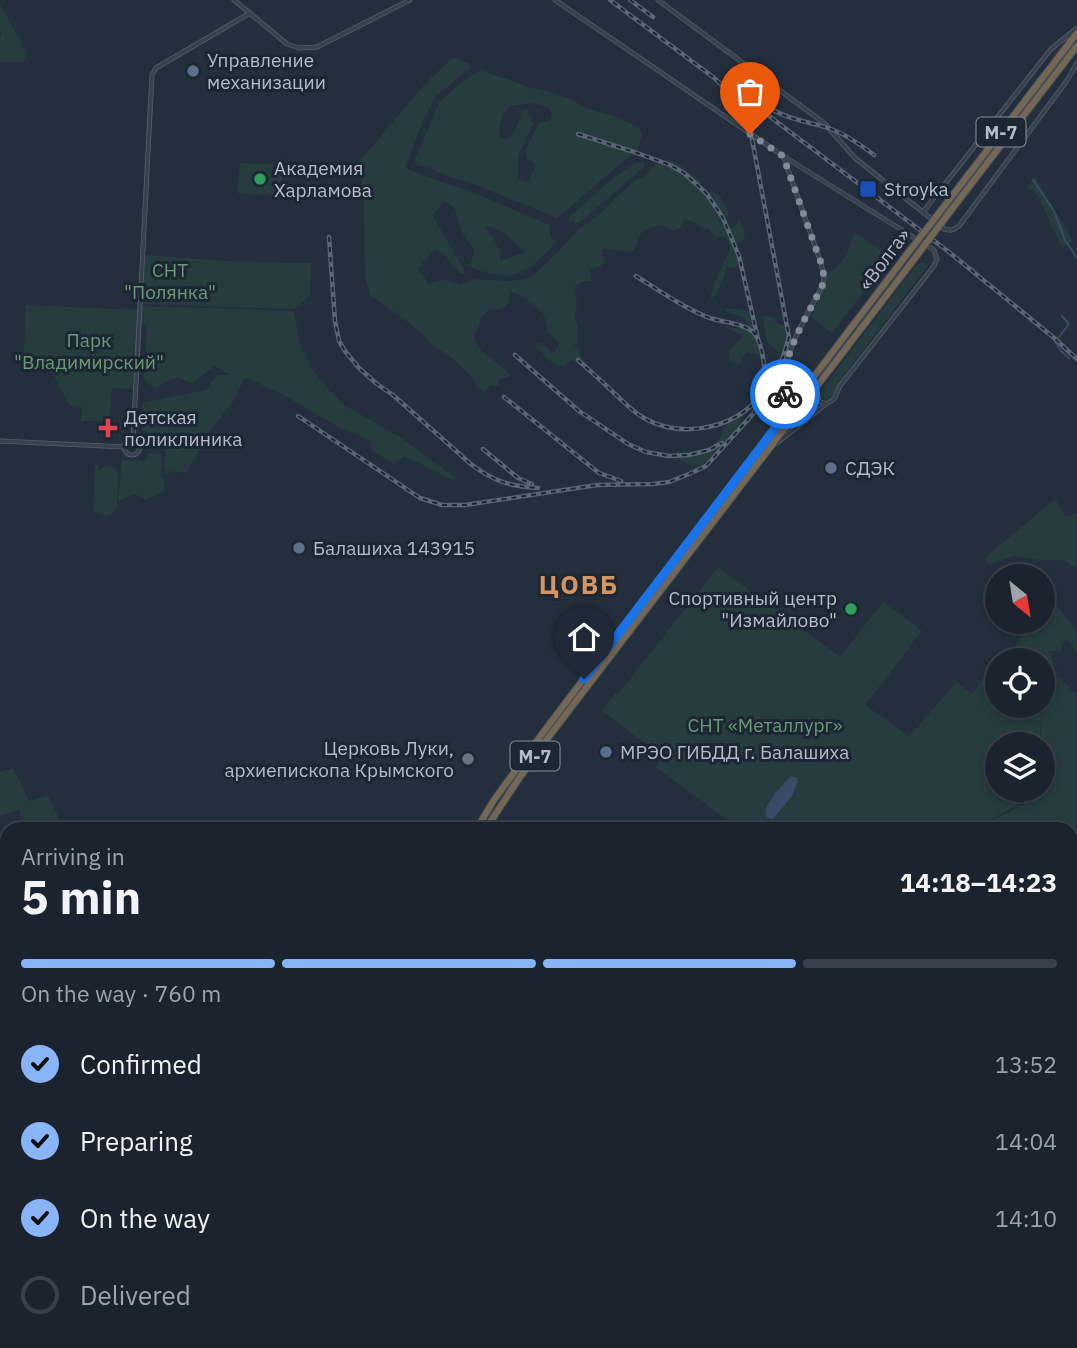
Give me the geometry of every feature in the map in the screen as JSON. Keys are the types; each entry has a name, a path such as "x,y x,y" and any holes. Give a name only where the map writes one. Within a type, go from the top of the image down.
{"highway":[{"name":"«Волга»","path":"820,374 1077,31"},
{"name":"«Волга»","path":"911,255 952,209 1077,46"},
{"name":"М-7","path":"490,822 547,739 819,384 820,374"},
{"name":"М-7","path":"481,822 552,722 783,418 820,374"}],"street":[{"path":"234,0 287,44 299,48 317,47 410,0"},
{"path":"555,0 783,156 931,248 936,254 934,266 840,386 834,399 769,449"},
{"path":"658,0 824,123 859,161 944,229 956,228 1019,147 1077,63"},
{"path":"133,440 152,75 154,69 250,13"},
{"path":"923,212 1051,50 1077,31"},
{"path":"783,156 824,276 823,284 796,338 787,363 783,418"},
{"path":"790,175 798,166"},
{"path":"792,181 798,166"},
{"path":"787,363 790,375 797,381 806,381 820,374"},
{"path":"819,384 817,397 826,404"},
{"path":"133,440 139,444 140,449 137,453 130,454 125,447 128,441 133,440"},
{"path":"0,441 125,447"}],"green space":[{"path":"0,3 28,55 24,62 0,62"},
{"path":"453,57 470,64 470,68 434,98 405,168 466,189 549,225 551,237 556,241 526,270 515,274 476,270 469,265 474,250 462,232 454,207 445,201 432,215 465,271 460,273 441,252 434,250 417,269 428,284 448,279 459,285 475,279 509,281 533,276 578,230 602,212 620,193 646,175 655,165 667,159 700,181 696,187 708,200 715,200 711,190 721,197 729,212 726,225 733,229 739,219 745,239 735,247 740,266 726,267 713,300 710,297 730,245 726,238 715,236 708,228 683,219 683,227 672,231 660,225 641,233 634,251 602,250 604,258 601,266 590,269 590,281 582,281 575,286 577,306 574,317 578,334 577,344 574,345 580,352 580,358 569,361 564,366 548,359 536,346 543,343 551,352 555,352 559,346 559,342 547,332 542,313 531,302 512,292 504,307 497,310 493,308 484,314 474,335 484,353 510,376 499,380 499,386 490,385 485,392 481,391 470,375 453,359 370,295 365,277 360,161 423,86","holes":["489,226 504,233 525,252 500,261 498,247 485,228"]},
{"path":"482,69 531,88 551,92 585,108 615,116 640,128 642,135 637,150 557,218 469,182 415,165 440,101 464,80","holes":["530,103 550,109 552,115 549,121 539,123 527,147 526,157 536,165 530,179 525,182 518,178 518,156 534,124 528,109 519,111 521,116 509,138 500,136 500,123 503,115 512,106"]},
{"path":"643,161 644,167 578,223 569,221 569,217 612,179 635,163"},
{"name":"Академия Харламова","path":"240,163 285,165 279,195 237,193"},
{"path":"1035,177 1073,241 1062,248 1037,194 1027,187"},
{"path":"854,232 888,255 885,264 832,333 811,317 824,286 825,274 841,263"},
{"name":"СНТ \"Полянка\"","path":"147,255 241,262 311,263 310,295 295,309 143,304"},
{"path":"917,264 928,265 852,365 832,396 825,400 820,394 822,389"},
{"name":"Парк \"Владимирский\"","path":"26,305 139,310 135,389 112,388 109,421 81,421 82,407 70,406 48,366 23,365"},
{"path":"141,306 294,311 300,344 315,374 344,405 400,437 456,478 453,480 405,456 393,464 372,450 371,442 345,431 284,395 245,377 234,400 208,434 186,473 165,471 165,449 141,427 142,403 206,390 217,375 229,375 215,366 192,383 177,377 154,388 144,379 147,327 142,322"},
{"path":"726,308 750,311 758,339 760,355 747,352 740,365 729,360 728,356 742,335 717,324 733,328 745,327 747,324 743,317 728,313"},
{"path":"763,317 775,318 775,322 785,327 786,340 781,359 768,384 751,398 778,358 776,350 766,338"},
{"path":"741,418 741,425 711,459 692,466 672,457 672,453 711,447 721,436 723,427"},
{"path":"148,453 162,454 161,478 164,478 164,491 146,500 135,494 118,501 122,460 147,461"},
{"path":"95,465 98,465 99,470 110,466 118,473 117,507 113,513 107,515 93,512"},
{"path":"1055,499 1066,517 1077,513 1077,569 1064,560 1014,556 988,564 985,558"},
{"name":"СНТ «Металлург»","path":"718,567 840,657 883,602 922,631 865,705 909,736 957,682 972,694 985,678 985,718 1055,718 1055,680 1059,678 1077,695 1077,822 989,822 1028,802 1055,802 1055,732 1041,732 1040,720 1040,732 985,732 985,802 1023,802 986,822 730,822 656,767 663,757 602,711 615,693 618,694"},
{"path":"1056,606 1077,633 1077,654 1066,640 1061,651 1055,651 1055,648 1013,648 1024,634 1055,634"},
{"path":"13,768 29,801 48,796 61,822 23,822 19,810 0,816 0,772"}],"water":[{"path":"791,776 798,781 792,796 774,818 766,816 770,801"}],"waterway":[{"path":"1033,180 1054,211 1065,240 1077,258"},
{"path":"1062,316 1069,324 1055,342 1069,358"}],"railway":[{"path":"298,416 420,498 442,505 465,505 597,485 669,482 706,466 753,414 781,364 789,337 752,139 724,87 610,0"},
{"path":"630,0 653,17"},
{"path":"724,82 949,252 1077,359"},
{"path":"773,110 787,117 837,131 874,155"},
{"path":"578,134 670,165 684,173 707,194 723,218 739,256 758,339"},
{"path":"329,237 339,341 359,368 480,471 503,482 538,488"},
{"path":"636,276 694,311 713,319 740,325 754,333 764,361 765,378 762,391"},
{"path":"515,355 579,411 628,444 646,452 669,456 689,455 709,450 722,443"},
{"path":"578,360 636,413 671,428 714,426 741,414 752,405"},
{"path":"504,397 599,473 621,481"},
{"path":"483,449 518,478 532,484"}],"way so far":[{"path":"750,134 783,156 824,276 823,284 790,354 785,372 785,394"}],"place":[{"name":"Управление механизации","path":"193,71"},
{"name":"Академия Харламова","path":"260,179"},
{"name":"Stroyka","path":"868,189"},
{"name":"Детская поликлиника","path":"108,428"},
{"name":"СДЭК","path":"831,468"},
{"name":"Балашиха 143915","path":"299,548"},
{"name":"Спортивный центр \"Измайлово\"","path":"851,609"},
{"name":"МРЭО ГИБДД г. Балашиха","path":"606,752"},
{"name":"Церковь Луки, архиепископа Крымского","path":"468,759"}],"district":[{"name":"ЦОВБ","path":"579,584"}],"route":[{"path":"584,679 783,418 785,394"}]}
